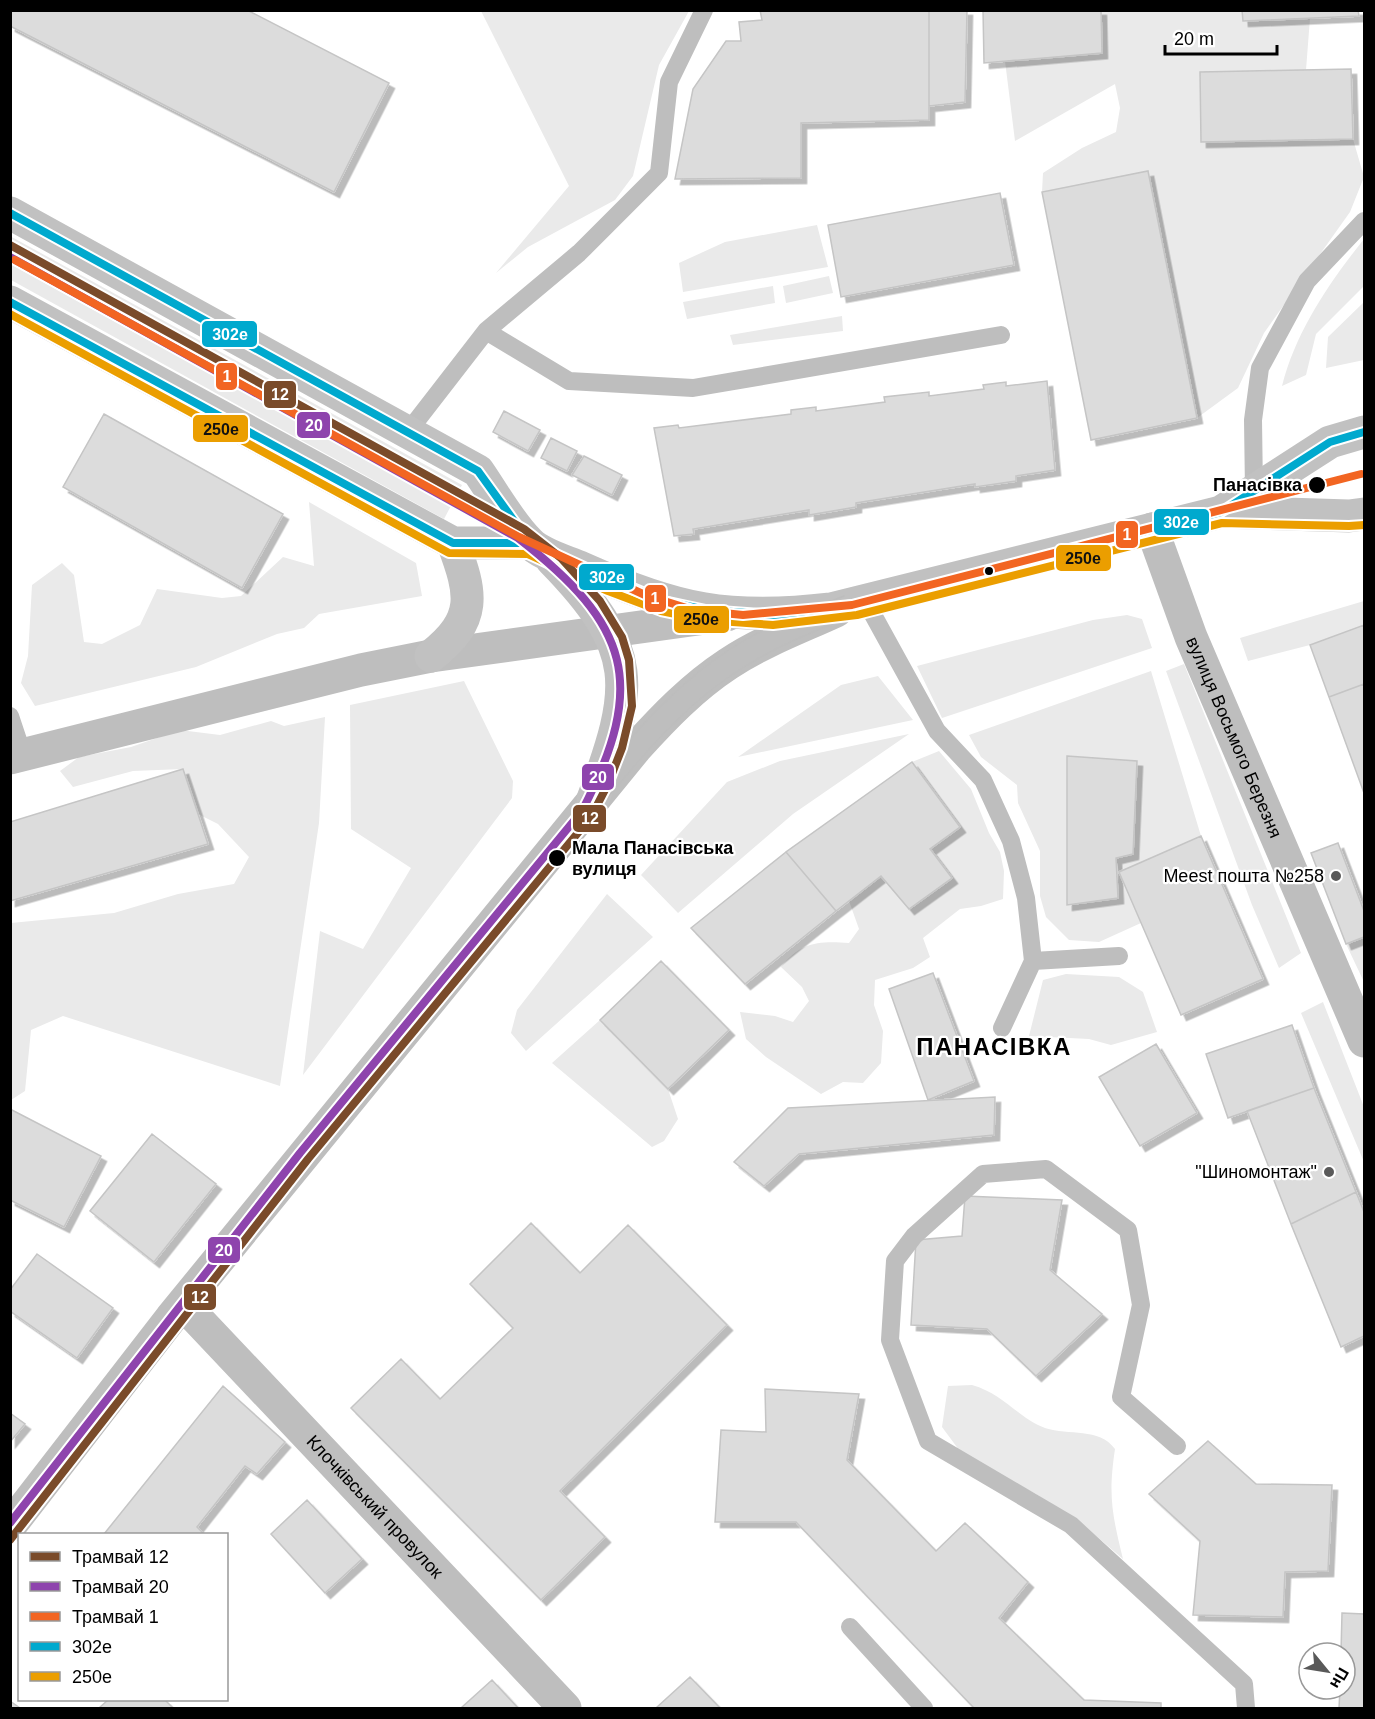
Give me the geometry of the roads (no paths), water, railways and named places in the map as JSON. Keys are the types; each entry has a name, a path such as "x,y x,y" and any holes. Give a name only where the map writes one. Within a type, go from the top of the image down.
{"main road":[{"path":"10,213 407,434 478,471 536,547 580,590 608,631 618,655 622,675 622,705 619,723 593,799"},
{"path":"10,302 453,543 536,547 664,601 735,614 773,615 856,605 1221,512 1349,516 1365,513"},
{"path":"1221,512 1330,442 1365,432"},
{"path":"430,656 457,631 468,603 465,576 453,543"}],"street":[{"name":"вулиця Восьмого Березня","path":"1152,529 1191,637 1365,1041"},
{"path":"10,1526 183,1304 593,799 660,722 713,674 760,646 856,605"},
{"path":"17,757 361,670 430,656 735,614"},
{"name":"Клочківський провулок","path":"183,1304 565,1708"}],"lane":[{"path":"407,434 486,331 579,254 659,173 669,82 704,10"},
{"path":"1254,491 1253,420 1260,368 1308,281 1365,221"},
{"path":"486,331 569,381 693,388 1001,335"},
{"path":"856,605 937,731 983,780 1007,831 1026,898 1033,961 1002,1028"},
{"path":"10,716 17,757"},
{"path":"1033,961 1119,956"},
{"path":"1177,1446 1121,1397 1141,1305 1128,1230 1046,1169 983,1174 914,1236 895,1261 890,1341 928,1441 1071,1525 1244,1684 1246,1708"},
{"path":"850,1627 924,1708"}],"tram line":[{"name":"12","path":"10,245 524,529 561,558 600,601 622,637 629,660 632,706 622,748 608,784 591,817 308,1159 10,1540"},
{"name":"20","path":"10,257 518,538 556,569 585,599 605,629 617,659 620,691 616,727 603,766 582,811 300,1153 10,1523"},
{"name":"1","path":"15,260 519,537 645,595 693,610 743,615 852,605 1361,474"},
{"path":"581,798 654,713 716,658 765,629 844,596"},
{"path":"591,817 671,726 688,709 726,679 772,651 854,615"}],"place":[{"name":"Панасівка","path":"1317,485"},
{"name":"Мала Панасівська вулиця","path":"557,858"},
{"name":"Meest пошта №258","path":"1336,876"},
{"name":"\"Шиномонтаж\"","path":"1329,1172"}],"district":[{"name":"ПАНАСІВКА","path":"994,1046"}]}
